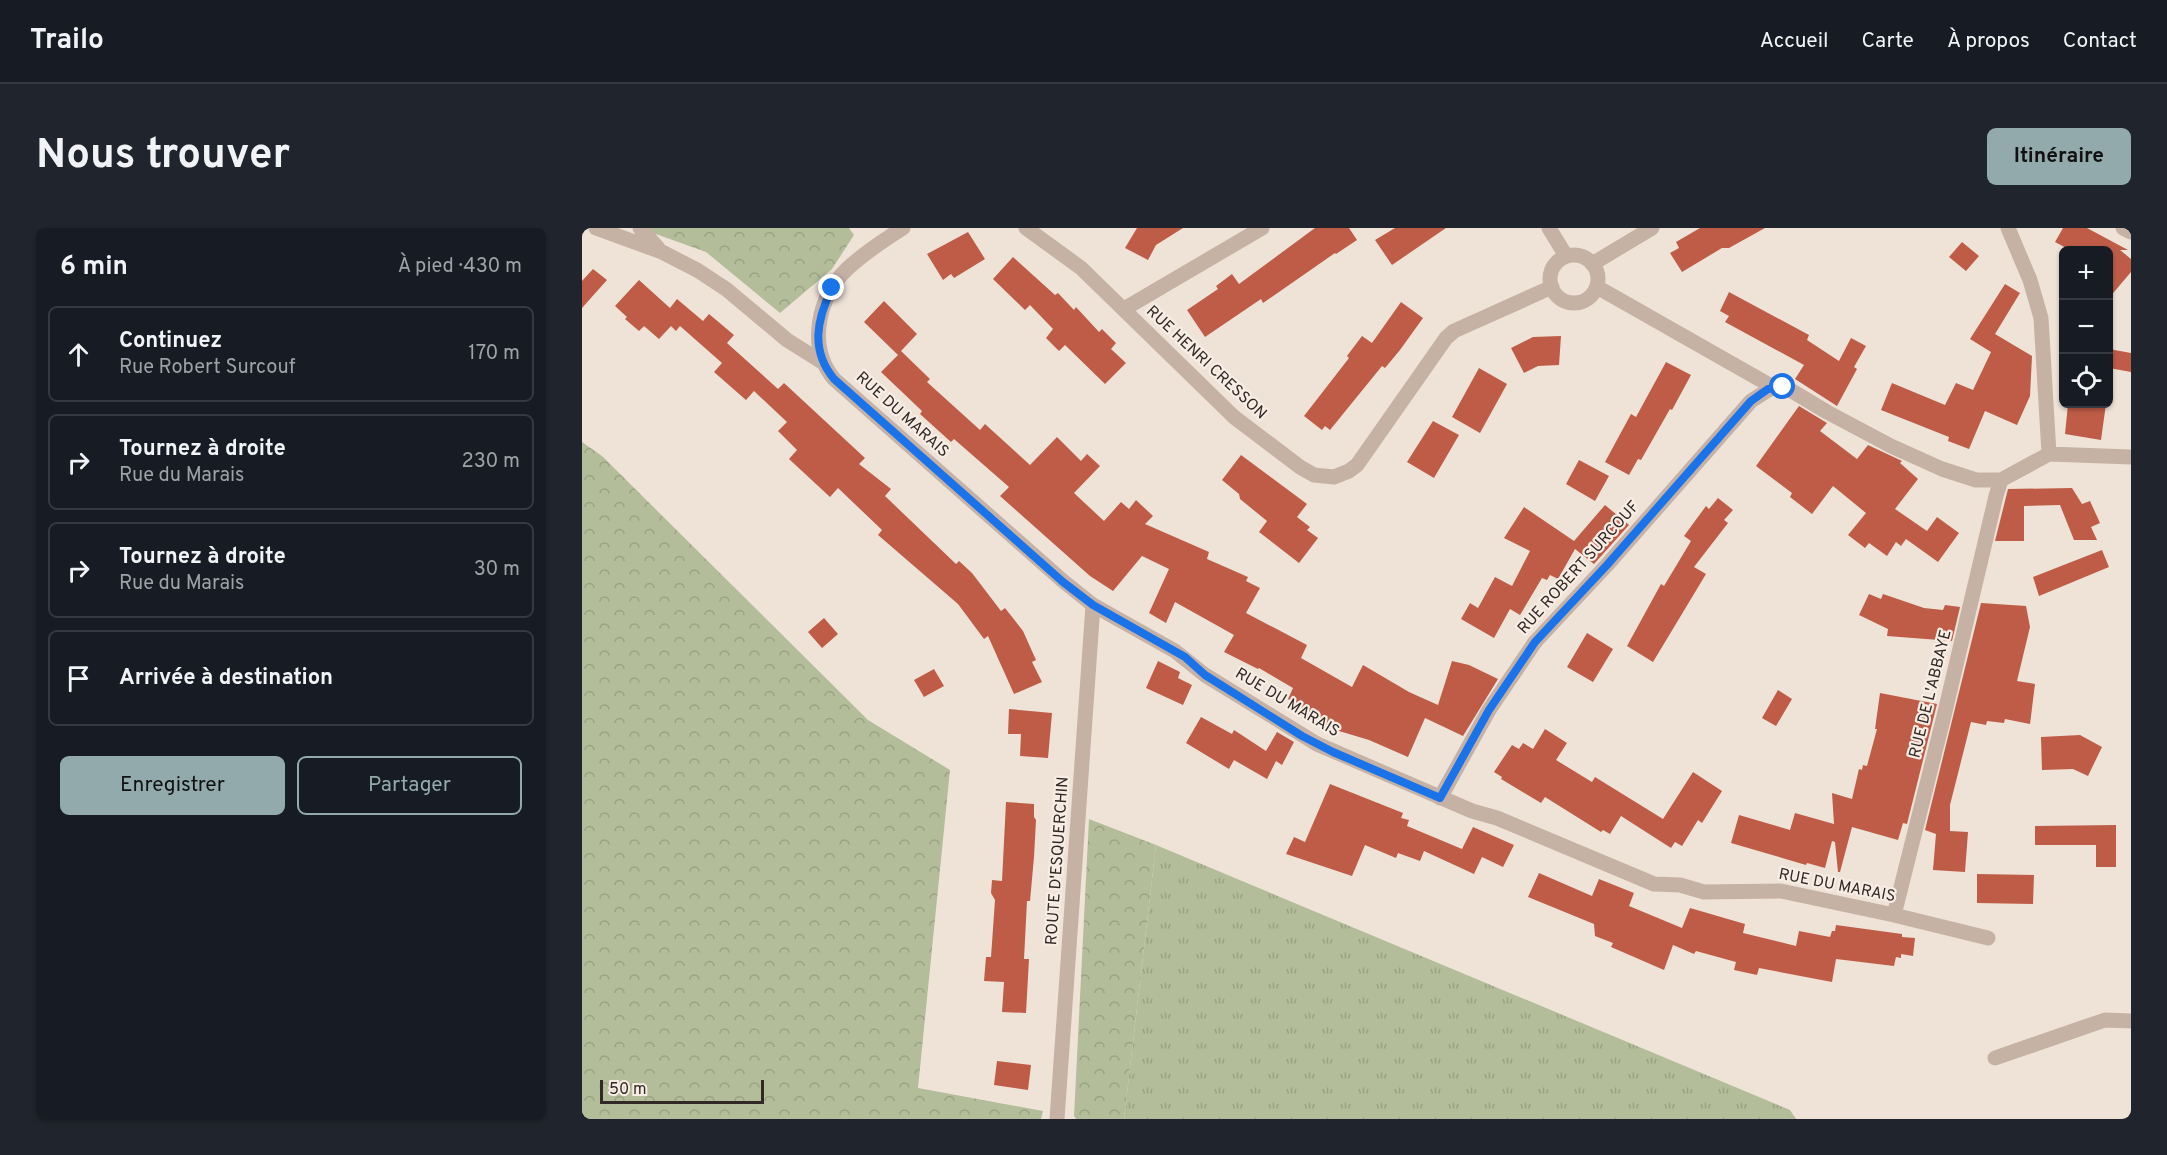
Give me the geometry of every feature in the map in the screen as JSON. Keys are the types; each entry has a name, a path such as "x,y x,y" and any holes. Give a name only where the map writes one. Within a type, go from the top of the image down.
{"street":[{"path":"596,228 662,252 697,270 713,280 787,340 822,362"},
{"path":"640,228 662,252"},
{"path":"822,362 818,338 819,327 832,288 848,268 903,228"},
{"name":"RUE HENRI CRESSON","path":"1026,228 1082,268 1246,428 1314,475 1334,477 1357,465 1446,338 1454,331 1552,286"},
{"path":"1124,309 1262,228"},
{"path":"1549,228 1566,256"},
{"path":"1592,264 1652,228"},
{"path":"2008,228 2030,280 2041,318 2049,454"},
{"path":"2123,228 2131,232"},
{"path":"1580,255 1592,264 1598,274 1597,286 1587,298 1573,302 1561,298 1552,286 1551,277 1558,261 1566,256 1580,255"},
{"path":"1597,286 1773,387 1787,388 1875,438 1942,469 1976,480 2001,480 2049,454 2131,457"},
{"name":"RUE DU MARAIS","path":"822,362 842,387 1063,582 1093,605 1185,657 1205,675 1317,744 1440,798 1497,818 1654,884 1680,885 1704,892 1773,890 1894,915 1988,938"},
{"name":"RUE ROBERT SURCOUF","path":"1440,798 1489,710 1535,642 1607,565 1751,401 1773,387"},
{"name":"RUE DE L'ABBAYE","path":"1894,915 2001,480"},
{"name":"ROUTE D'ESQUERCHIN","path":"1057,1119 1093,605"},
{"path":"1995,1058 2105,1020 2131,1021"}],"green space":[{"path":"639,228 849,228 854,235 832,269 780,313 706,252"},
{"path":"582,442 602,456 868,720 950,770 918,1088 1043,1111 1041,1119 582,1119"},
{"path":"1089,819 1156,845 1124,1119 1076,1119 1074,1116"},
{"path":"1156,845 1790,1110 1796,1119 1124,1119"}],"building":[{"path":"1137,228 1183,228 1156,245 1148,260 1125,248"},
{"path":"1315,228 1349,228 1357,240 1263,303 1261,299 1205,337 1187,310 1218,289 1216,286 1232,274 1239,284"},
{"path":"1395,228 1446,228 1392,265 1375,240"},
{"path":"1700,228 1765,228 1729,248 1722,248 1682,272 1670,253 1679,248 1676,242"},
{"path":"2063,228 2087,228 2128,250 2120,250 2131,259 2131,272 2113,293 2113,246 2062,246 2055,242"},
{"path":"968,232 985,259 954,278 951,274 943,280 927,254"},
{"path":"1962,242 1979,256 1966,271 1949,257"},
{"path":"1013,257 1055,295 1058,293 1074,310 1076,307 1099,332 1102,329 1116,343 1111,349 1126,363 1105,384 1065,345 1059,351 1046,338 1053,329 1030,305 1025,310 993,279"},
{"path":"593,269 607,280 582,308 582,281"},
{"path":"639,280 670,308 677,299 703,321 709,314 734,335 727,343 778,389 784,383 865,458 859,464 891,489 885,496 956,564 959,561 972,573 1001,611 1005,608 1023,631 1036,660 1032,662 1042,682 1014,694 988,636 984,639 958,604 878,535 882,530 838,488 830,497 789,459 797,450 778,431 787,422 754,391 746,400 714,372 722,363 680,326 676,331 671,326 659,339 644,326 639,331 625,319 627,317 615,306"},
{"path":"2005,284 2020,293 1995,334 2032,356 2030,396 2017,425 1985,411 1969,449 1948,441 1949,437 1881,410 1892,383 1945,405 1956,383 1973,390 1991,352 1970,339"},
{"path":"1729,292 1809,335 1807,340 1839,361 1851,338 1866,346 1854,367 1857,369 1837,406 1795,379 1804,365 1725,322 1729,316 1720,311"},
{"path":"884,301 917,334 901,351 930,379 927,382 980,430 985,424 1030,465 1057,437 1081,461 1087,454 1100,466 1074,493 1104,521 1121,502 1129,509 1136,500 1153,516 1145,524 1209,552 1207,559 1248,577 1246,581 1260,588 1246,613 1307,645 1301,658 1352,687 1363,665 1409,692 1438,705 1452,661 1469,665 1498,679 1463,736 1425,718 1408,757 1369,740 1329,728 1288,699 1293,688 1259,668 1224,652 1234,635 1175,602 1166,623 1149,613 1169,569 1142,556 1113,591 1090,576 1000,496 1009,487 954,439 951,442 920,414 922,411 881,372 898,355 864,322"},
{"path":"1401,302 1423,318 1400,350 1385,368 1382,366 1330,430 1325,426 1322,430 1304,416 1349,358 1347,356 1362,336 1372,343"},
{"path":"1561,336 1559,365 1538,366 1524,373 1511,348 1533,337"},
{"path":"2113,350 2131,353 2131,372 2113,369"},
{"path":"1666,362 1691,375 1641,460 1638,459 1629,475 1605,462 1631,414 1636,417"},
{"path":"1479,368 1507,384 1480,433 1452,417"},
{"path":"1799,406 1827,423 1820,431 1857,459 1868,445 1902,461 1900,463 1918,479 1895,509 1927,531 1937,517 1959,533 1938,562 1906,539 1901,546 1896,542 1887,556 1869,543 1865,548 1848,535 1866,513 1833,486 1812,514 1790,497 1792,493 1756,466"},
{"path":"2068,408 2105,408 2101,440 2065,434"},
{"path":"1433,421 1459,435 1434,478 1407,462"},
{"path":"1241,455 1307,504 1297,517 1310,527 1307,530 1318,538 1299,563 1259,532 1267,521 1240,499 1239,494 1222,480"},
{"path":"1579,460 1609,476 1595,501 1566,484"},
{"path":"2072,488 2082,504 2090,501 2100,523 2091,527 2097,540 2074,540 2060,505 2024,506 2024,541 1995,541 2008,489"},
{"path":"1718,498 1733,510 1724,520 1728,523 1694,567 1706,574 1653,662 1627,646 1661,584 1664,586 1691,541 1684,536 1706,506 1709,509"},
{"path":"1605,505 1629,525 1594,564 1575,549 1558,579 1550,575 1547,580 1542,578 1520,615 1510,609 1494,638 1461,619 1470,603 1478,608 1495,577 1512,586 1530,551 1504,538 1524,507 1574,541"},
{"path":"2102,550 2109,567 2039,596 2033,577"},
{"path":"1869,594 1881,599 1883,594 1924,608 1943,610 1945,605 1960,607 1952,641 1887,636 1888,629 1859,615"},
{"path":"1981,603 2026,606 2030,627 2017,681 2035,684 2030,724 2005,719 2004,723 1987,721 1986,725 1971,722 1950,805 1950,831 1968,832 1965,872 1933,870 1936,834 1925,830"},
{"path":"824,618 838,634 822,648 808,632"},
{"path":"1587,633 1613,649 1593,682 1567,667"},
{"path":"1158,661 1180,672 1178,678 1192,685 1183,705 1146,688"},
{"path":"934,669 944,686 924,697 914,680"},
{"path":"1778,690 1792,699 1776,726 1762,718"},
{"path":"1880,693 1937,704 1907,824 1903,823 1898,840 1852,827 1840,872 1838,872 1835,842 1832,841 1825,868 1807,863 1806,865 1731,843 1739,815 1790,830 1795,813 1834,824 1832,793 1852,799 1859,769 1862,770 1863,765 1867,766 1877,729 1875,729"},
{"path":"1009,709 1052,713 1048,758 1020,756 1021,734 1008,734"},
{"path":"1201,717 1232,734 1234,730 1266,751 1277,732 1294,742 1282,765 1276,761 1267,779 1234,760 1229,769 1186,743"},
{"path":"1545,729 1567,743 1556,760 1592,782 1595,777 1663,819 1693,772 1722,791 1702,823 1698,820 1682,846 1675,842 1671,848 1621,816 1610,834 1603,830 1601,832 1545,797 1541,803 1501,779 1502,777 1494,772 1512,745 1519,749 1523,743 1533,749"},
{"path":"2080,735 2102,747 2088,776 2073,769 2042,770 2041,737"},
{"path":"1330,784 1403,813 1401,818 1409,820 1407,826 1462,849 1473,827 1514,845 1503,867 1482,857 1474,874 1424,851 1420,861 1398,853 1396,858 1365,845 1352,876 1286,854 1294,837 1305,842"},
{"path":"1006,802 1034,804 1036,820 1030,901 1027,901 1024,959 1029,959 1026,1013 1002,1012 1004,982 984,981 986,957 991,957 995,900 991,893 992,880 1002,881"},
{"path":"2116,825 2116,867 2096,867 2096,845 2035,845 2035,826"},
{"path":"1539,873 1592,896 1599,879 1634,893 1629,906 1682,928 1690,908 1745,924 1743,933 1796,946 1799,931 1830,937 1836,925 1902,934 1902,937 1915,938 1913,956 1901,954 1901,958 1896,957 1894,966 1836,959 1832,982 1759,968 1757,975 1734,970 1736,962 1696,951 1694,954 1673,945 1664,970 1611,947 1613,943 1595,936 1594,924 1528,897"},
{"path":"1977,874 2034,875 2033,904 1977,903"},
{"path":"997,1061 1031,1065 1028,1090 994,1085"}],"route":[{"path":"832,288 822,313 818,338 822,362 834,379 1063,582 1093,605 1185,657 1205,675 1302,736 1333,752 1440,798 1489,710 1535,642 1607,565 1751,401 1768,389 1783,387"}]}
